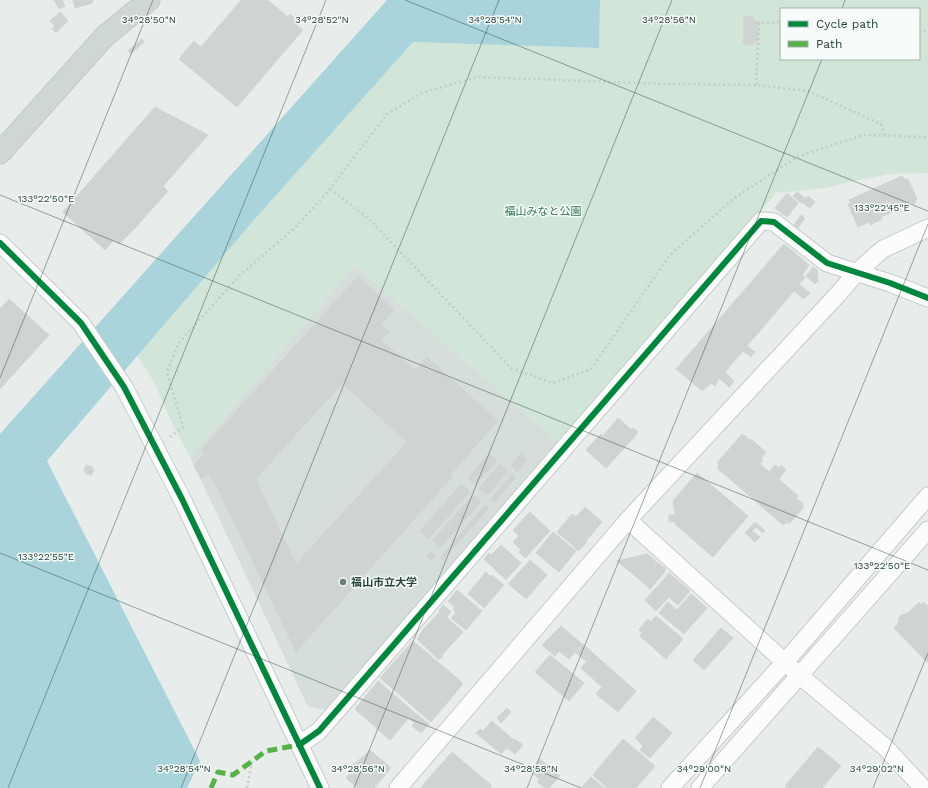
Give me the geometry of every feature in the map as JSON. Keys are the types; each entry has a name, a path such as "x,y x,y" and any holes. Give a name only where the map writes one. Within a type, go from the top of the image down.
{"main road":[{"path":"0,153 105,36 149,0"}],"street":[{"path":"299,745 319,730 761,222 774,222 827,263 890,283 928,298"},
{"path":"398,788 628,520 835,298 856,273 883,249 928,228"},
{"path":"0,243 81,323 124,387 157,448 320,788"},
{"path":"670,788 785,662 928,496"},
{"path":"628,520 799,675 886,747 923,788"},
{"path":"700,788 928,530"}],"path":[{"path":"756,85 759,23 780,22"},
{"path":"157,448 183,426 168,372 178,344 238,276 297,226 330,189 387,114 422,93 478,76 668,84 756,85 808,91 881,124 885,136"},
{"path":"330,189 370,220 511,368 553,383 591,368 670,255 733,199 797,157 863,135 928,137"},
{"path":"247,788 252,761"}],"shaded area":[{"name":"福山市立大学","path":"355,265 559,443 326,710 308,707 190,457"}],"green space":[{"name":"福山みなと公園","path":"600,0 928,0 928,173 892,174 853,181 826,188 776,193 559,443 355,265 190,457 172,423 154,382 137,355 254,220 413,42 599,48"}],"water":[{"path":"387,0 600,0 599,48 413,42 254,220 47,461 200,761 187,788 0,788 0,434"}],"building":[{"path":"54,0 62,0 65,6 59,9"},
{"path":"73,0 94,0 92,3 75,8"},
{"path":"241,0 268,0 288,17 290,14 296,20 294,23 303,30 237,107 179,59 194,41 201,47"},
{"path":"60,12 68,21 56,33 52,29 55,26 50,21"},
{"path":"744,16 754,17 754,21 759,21 758,42 753,42 753,45 743,44"},
{"path":"142,39 144,42 131,54 128,51"},
{"path":"155,107 208,135 163,186 168,191 135,228 119,244 114,240 105,250 63,212"},
{"path":"902,176 904,179 908,179 917,199 915,200 916,202 900,207 901,211 896,213 895,211 881,217 882,219 870,225 869,222 858,227 848,204 851,203 849,200"},
{"path":"797,192 805,198 801,203 793,196"},
{"path":"787,193 798,203 787,217 775,208"},
{"path":"808,196 815,202 810,208 802,202"},
{"path":"801,215 805,218 798,228 794,225"},
{"path":"784,244 809,265 802,275 805,278 799,284 810,293 804,299 794,291 747,346 755,352 751,357 743,351 725,372 734,381 729,387 719,378 715,386 711,383 702,391 676,369"},
{"path":"813,267 817,270 818,281 815,284 806,276"},
{"path":"358,276 394,310 381,325 389,332 251,484 244,478 238,485 227,475 213,481 209,474 201,478 194,466 205,453 201,450"},
{"path":"9,299 49,335 0,389 0,309"},
{"path":"381,340 415,370 427,357 498,421 451,474 453,476 296,652 214,481 227,475 238,485 244,478 251,484 256,479 296,564 407,442 342,383"},
{"path":"618,418 632,430 633,428 637,431 637,434 606,468 586,450 601,434 603,436"},
{"path":"742,434 749,440 751,439 766,452 761,459 763,460 760,464 769,472 775,465 779,468 781,465 786,470 779,479 798,496 796,498 803,504 802,506 804,507 790,523 783,525 717,468 719,465 717,463"},
{"path":"521,453 527,459 517,472 511,465"},
{"path":"489,454 497,461 475,485 468,478"},
{"path":"500,464 508,471 487,495 479,488"},
{"path":"86,465 92,467 94,471 91,475 86,474 84,470"},
{"path":"697,473 748,516 713,557 675,524 675,521 669,522 669,515 675,515 673,501"},
{"path":"512,474 516,478 494,502 491,499"},
{"path":"461,484 470,492 429,538 420,531"},
{"path":"473,495 481,502 440,548 432,541"},
{"path":"485,505 489,508 443,560 440,557"},
{"path":"585,507 602,522 586,541 578,533 570,543 557,532 572,514 576,517"},
{"path":"530,512 550,531 525,558 519,552 521,550 513,542 519,536 513,530"},
{"path":"755,522 765,531 763,533 756,527 752,531 760,537 755,542 745,533"},
{"path":"553,532 576,551 559,572 536,553"},
{"path":"578,533 587,542 578,551 570,543"},
{"path":"501,545 521,563 506,580 484,559 489,553 491,555"},
{"path":"431,551 436,556 431,561 426,556"},
{"path":"647,554 656,561 640,580 617,561"},
{"path":"530,560 547,575 526,599 508,584"},
{"path":"657,562 666,569 650,589 640,580 654,563 655,565"},
{"path":"486,572 504,585 484,608 468,594"},
{"path":"669,573 690,591 678,605 657,587"},
{"path":"657,587 669,597 656,611 645,600"},
{"path":"457,590 482,611 466,630 451,618 456,612 453,610 455,607 448,601"},
{"path":"691,594 707,608 684,634 659,613 668,602 677,610"},
{"path":"919,602 921,605 924,602 928,606 928,663 894,628 899,622 898,620 901,615 908,613"},
{"path":"443,605 451,612 447,617 439,610"},
{"path":"440,611 463,632 442,655 419,635"},
{"path":"656,616 683,639 666,659 640,636 642,633 639,630 648,619 651,622"},
{"path":"561,626 582,644 569,659 559,651 555,656 542,645"},
{"path":"721,628 733,638 704,670 693,660"},
{"path":"420,636 443,656 439,660 417,639"},
{"path":"413,641 426,652 393,689 380,678"},
{"path":"583,644 594,654 587,662 576,653"},
{"path":"426,652 458,679 425,717 393,689"},
{"path":"594,654 636,691 618,712 596,694 602,687 581,668"},
{"path":"550,655 584,683 569,701 535,672"},
{"path":"458,679 463,684 431,722 425,717"},
{"path":"378,681 414,712 390,740 355,709"},
{"path":"507,708 511,712 501,723 497,718"},
{"path":"414,712 429,724 421,733 412,726 415,723 408,718"},
{"path":"653,717 672,733 650,758 640,750 643,746 635,738"},
{"path":"492,721 514,740 501,754 476,733 480,729 483,731"},
{"path":"515,739 523,745 515,754 507,748"},
{"path":"623,739 655,766 636,788 607,788 593,775"},
{"path":"818,747 841,766 822,788 787,788 785,786"},
{"path":"370,750 391,768 374,788 357,788 346,778 354,768 352,766"},
{"path":"452,752 471,768 450,788 440,788 429,778"},
{"path":"540,759 550,767 539,779 530,771"},
{"path":"550,767 560,776 549,788 545,788 537,782"},
{"path":"471,768 492,786 490,788 450,788 461,776 463,777"},
{"path":"591,777 604,788 581,788"},
{"path":"429,778 440,788 421,788"}],"marked path":[{"path":"211,788 218,772 233,775 266,751 299,745"}],"cycle path":[{"path":"299,745 319,731 761,221 774,222 827,263 890,283 928,298"},
{"path":"0,243 81,323 124,387 182,499 320,788"}],"place":[{"name":"福山市立大学","path":"343,582"}]}
